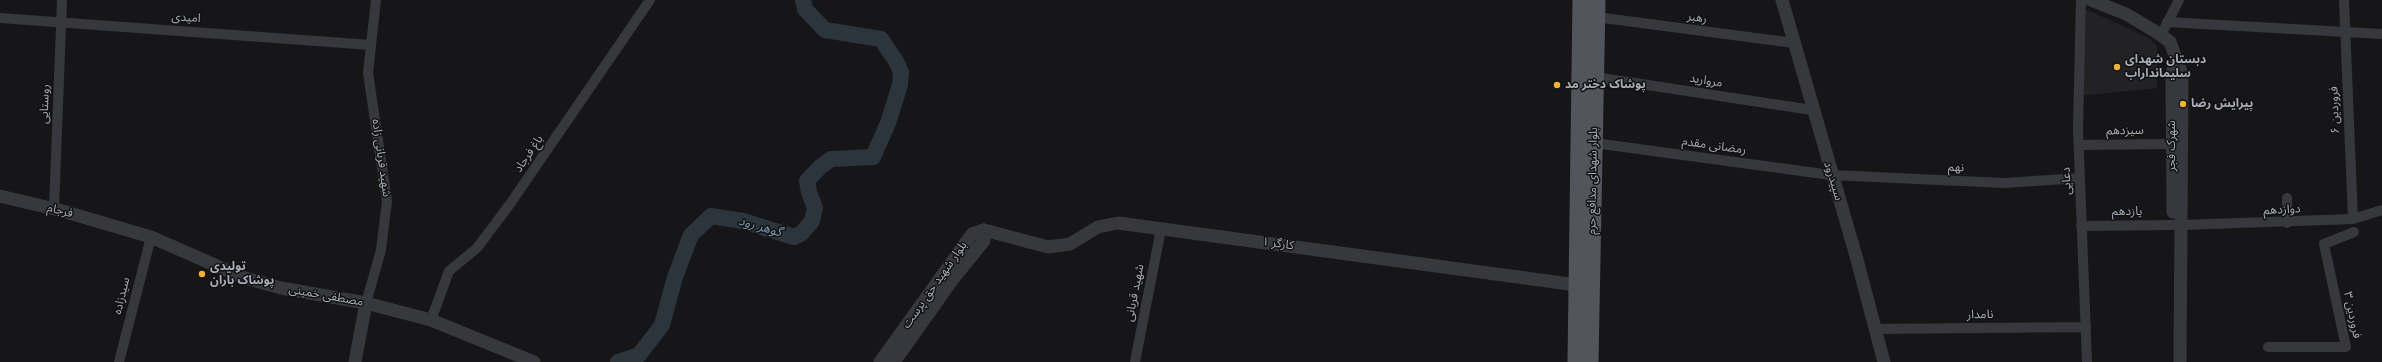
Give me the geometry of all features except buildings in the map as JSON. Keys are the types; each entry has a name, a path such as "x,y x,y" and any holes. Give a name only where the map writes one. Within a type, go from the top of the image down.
{"main road":[{"name":"بلوار شهدای مدافع حرم","path":"1576,362 1581,0"},
{"name":"بلوار شهدای مدافع حرم","path":"1590,362 1597,0"}],"street":[{"name":"روستایی","path":"54,209 62,0"},
{"name":"شهید قربانی زاده","path":"355,362 366,303 381,250 387,201 368,72 376,0"},
{"name":"باغ فرجاد","path":"431,320 449,272 477,248 650,0"},
{"name":"سپیدرود","path":"1782,0 1831,176 1856,256 1884,362"},
{"name":"دعایی","path":"2081,0 2079,145 2087,362"},
{"path":"2092,0 2126,14 2161,35 2179,0"},
{"name":"فروردین ۶","path":"2344,0 2353,220"},
{"name":"رهبر","path":"1596,17 1794,44"},
{"name":"امیدی","path":"0,18 371,45"},
{"path":"2167,22 2382,34"},
{"name":"شهرک فجر","path":"2161,35 2170,42 2176,63 2182,74 2176,144 2180,362"},
{"name":"مروارید","path":"1595,77 1812,110"},
{"name":"رمضانی مقدم","path":"1594,142 1831,176"},
{"name":"سیزدهم","path":"2079,145 2176,144"},
{"name":"نهم","path":"1831,176 2004,183 2080,178"},
{"name":"فرجام","path":"0,196 119,227"},
{"path":"2287,198 2287,223"},
{"name":"دوازدهم","path":"2177,225 2353,220 2382,210"},
{"name":"کارگر ۱","path":"984,230 1048,247 1070,244 1098,227 1118,223 1577,285"},
{"name":"یازدهم","path":"2081,226 2177,225"},
{"name":"مصطفی خمینی","path":"119,227 151,237 242,277 281,288 366,303 431,320 534,362"},
{"name":"شهید قربانی","path":"1135,362 1161,229"},
{"name":"بلوار شهید حق پرست","path":"889,359 984,241 984,230"},
{"name":"فروردین ۳","path":"2268,347 2346,346 2324,244 2354,232"},
{"name":"سیدزاده","path":"119,362 151,237"},
{"name":"شهرک فجر","path":"2173,362 2178,289"},
{"name":"نامدار","path":"1875,330 2086,327"}],"shaded area":[{"name":"دبستان شهدای سلیمانداراب","path":"2081,7 2151,39 2157,47 2157,88 2078,96"}],"waterway":[{"name":"گوهر رود","path":"618,362 639,355 662,325 675,277 691,235 711,216 743,221 794,237 802,233 812,221 815,208 809,192 807,181 820,167 831,159 873,157 888,123 900,85 901,72 896,61 881,39 825,30 805,9 803,0"}],"place":[{"name":"دبستان شهدای سلیمانداراب","path":"2117,67"},
{"name":"پوشاک دختر مد","path":"1557,85"},
{"name":"پیرایش رضا","path":"2183,104"},
{"name":"تولیدی پوشاک باران","path":"202,274"}]}
